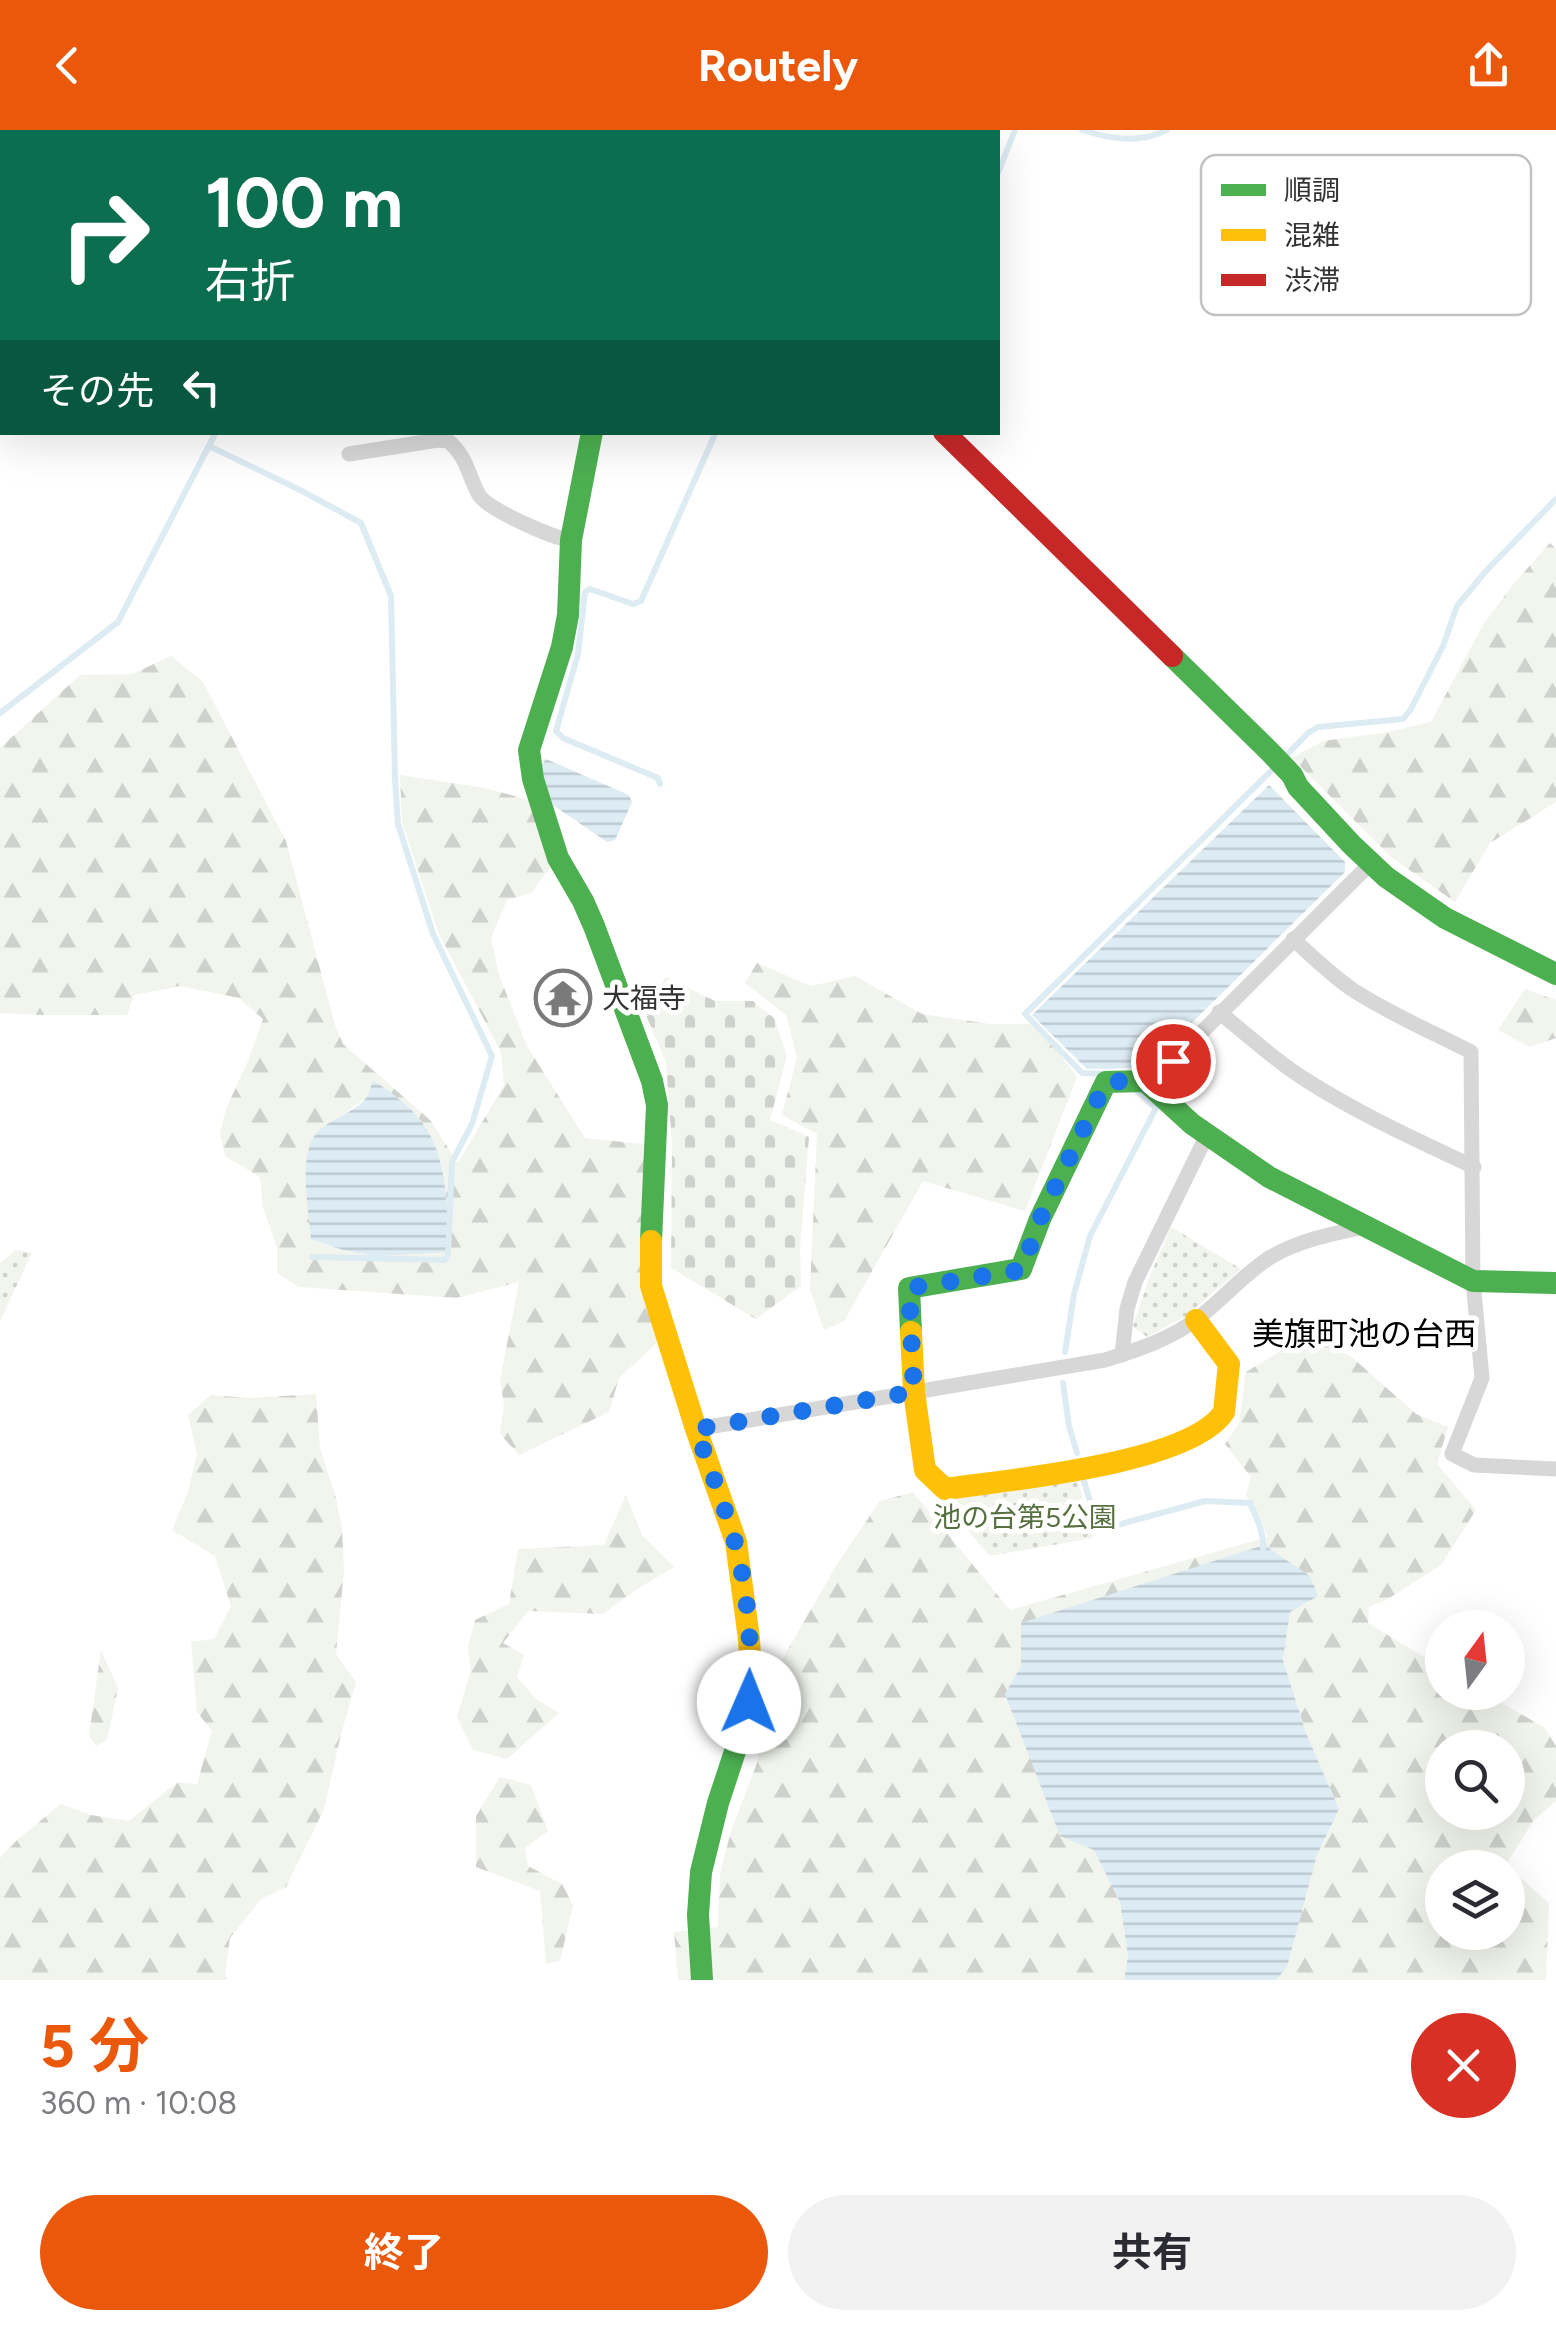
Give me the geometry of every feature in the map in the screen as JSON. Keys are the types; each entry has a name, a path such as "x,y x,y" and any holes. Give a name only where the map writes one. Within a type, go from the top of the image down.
{"street":[{"path":"591,435 570,540 566,625 558,663 529,750 530,767 558,858 594,926 652,1081 657,1105 651,1286 738,1556 751,1686 742,1734 718,1803 701,1872 698,1915 702,1980"},
{"path":"947,435 1272,753 1298,787 1385,877 1415,900 1556,974"},
{"path":"349,454 448,440 462,454 484,501 542,532 570,540"},
{"path":"1147,1083 1371,862"},
{"path":"1293,939 1354,990 1472,1052 1473,1282 1482,1378 1452,1454 1474,1465 1556,1469"},
{"path":"1220,1012 1309,1082 1474,1167"},
{"path":"1196,1320 1229,1364 1224,1413 1212,1428 1140,1456 945,1490 925,1470 914,1392 909,1288 1022,1270 1040,1219 1106,1082 1147,1083 1206,1134 1269,1177 1473,1282 1556,1283"},
{"path":"1122,1355 1127,1310 1136,1282 1206,1134"},
{"path":"696,1429 1122,1355 1145,1348 1196,1320 1266,1260 1287,1248 1366,1227"}],"green space":[{"path":"1550,543 1556,549 1556,802 1490,843 1455,902 1391,857 1292,758 1323,741 1431,722 1483,625"},
{"path":"171,656 203,682 286,841 343,1044 430,1120 458,1163 504,1085 501,1052 439,934 402,822 400,775 485,788 530,800 553,864 531,893 507,900 491,938 499,975 527,1046 585,1138 651,1145 640,1290 661,1339 619,1378 609,1412 519,1455 500,1434 504,1404 500,1380 519,1282 457,1298 299,1287 277,1273 277,1248 263,1207 260,1177 225,1156 220,1133 263,1019 239,998 180,986 134,995 127,1015 0,1013 0,748 80,675 132,674","holes":["373,1080 422,1122 376,1256 311,1239 322,1127 367,1097"]},
{"path":"757,963 811,986 855,976 922,1014 990,1024 1037,1024 1077,1077 1025,1211 923,1181 844,1321 824,1330 810,1290 817,1134 782,1115 797,1057 786,1015 745,983"},
{"path":"666,977 715,1001 753,1001 774,1018 787,1056 770,1120 809,1137 800,1248 801,1286 756,1319 671,1268 672,1144 666,1062 643,1008"},
{"path":"1525,989 1556,1000 1556,1038 1530,1047 1498,1030"},
{"path":"1171,1227 1241,1269 1186,1316 1147,1337 1133,1326"},
{"path":"16,1250 32,1253 0,1321 0,1263"},
{"path":"1297,1341 1337,1348 1416,1414 1448,1427 1437,1464 1476,1510 1441,1565 1369,1607 1368,1623 1425,1658 1425,1710 1514,1710 1545,1728 1556,1746 1556,1801 1533,1821 1515,1850 1425,1850 1425,1950 1525,1950 1525,1882 1549,1903 1546,1980 1276,1980 1287,1967 1317,1855 1339,1809 1306,1733 1283,1660 1290,1612 1318,1596 1021,1623 1021,1666 1094,1850 1120,1902 1128,1956 1124,1980 678,1980 674,1932 718,1927 720,1875 731,1831 757,1763 772,1677 836,1566 880,1501 913,1492 1010,1610 1268,1537 1246,1495 1251,1477 1225,1444 1239,1423 1246,1372"},
{"path":"316,1394 320,1448 342,1528 344,1571 336,1654 356,1682 324,1809 286,1887 261,1899 230,1938 225,1973 228,1980 0,1980 0,1858 17,1840 61,1804 91,1815 129,1821 178,1782 197,1784 212,1731 197,1712 191,1642 214,1639 231,1606 215,1556 172,1530 188,1492 197,1454 188,1415 211,1395 249,1398"},
{"name":"池の台第5公園","path":"1077,1477 1093,1538 990,1556 939,1498"},
{"path":"626,1495 642,1535 674,1567 603,1614 528,1611 503,1643 524,1655 517,1677 536,1699 559,1713 507,1759 473,1750 457,1717 471,1670 468,1647 475,1620 509,1604 518,1549 604,1545"},
{"path":"101,1650 118,1688 107,1740 96,1746 89,1736"},
{"path":"500,1777 531,1785 548,1831 525,1848 528,1866 562,1884 573,1905 560,1961 546,1964 540,1891 476,1867 476,1816"}],"shaded area":[{"path":"546,759 629,795 632,802 615,840 607,842 553,805 540,767"},
{"path":"1269,785 1345,862 1345,872 1146,1068 1087,1069 1032,1015"},
{"path":"373,1080 410,1109 430,1135 444,1184 450,1252 376,1256 311,1239 306,1187 309,1148 318,1131 363,1102"},
{"path":"1264,1545 1310,1576 1318,1596 1290,1612 1283,1660 1306,1733 1339,1809 1317,1855 1287,1967 1276,1980 1124,1980 1128,1956 1120,1902 1094,1850 1060,1836 1005,1694 1021,1666 1021,1623"}],"waterway":[{"path":"1000,168 1015,130"},
{"path":"1082,130 1124,139 1167,130"},
{"path":"0,713 118,622 214,435"},
{"path":"660,784 658,778 563,738 556,731 578,654 585,592 590,589 633,604 641,601 715,435"},
{"path":"209,446 361,523 391,596 398,824 433,934 492,1056 472,1124 452,1162 445,1260 312,1257"},
{"path":"1284,758 1318,727 1403,719 1443,646 1457,606 1556,499"},
{"path":"1106,1074 1082,1073 1025,1014 1275,767"},
{"path":"1065,1352 1074,1294 1090,1236 1156,1108 1134,1088"},
{"path":"1063,1383 1077,1453"},
{"path":"1083,1478 1099,1530 1205,1501 1250,1503 1263,1550"}],"traffic: fast":[{"path":"591,435 571,540 568,615 562,647 529,750 533,779 558,858 594,926 652,1081 657,1105 651,1241"},
{"path":"1172,656 1271,753 1298,787 1386,877 1445,918 1556,974"},
{"path":"911,1332 909,1288 1021,1269 1040,1219 1106,1082 1145,1081 1192,1124 1269,1177 1473,1281 1556,1283"},
{"path":"702,1980 698,1915 701,1872 718,1803 747,1715 751,1676"}],"traffic: slow":[{"path":"651,1241 651,1286 736,1542 751,1676"},
{"path":"911,1332 914,1392 925,1470 945,1489 1095,1467 1175,1445 1205,1430 1224,1412 1229,1364 1196,1320"}],"traffic: jam":[{"path":"947,435 1172,656"}],"place":[{"name":"大福寺","path":"563,998"}],"district":[{"name":"美旗町池の台西","path":"1364,1334"}],"route":[{"path":"749,1702 749,1639 736,1542 696,1429 914,1392 909,1288 1022,1270 1040,1219 1106,1082 1145,1080 1149,1085 1173,1061"}]}
